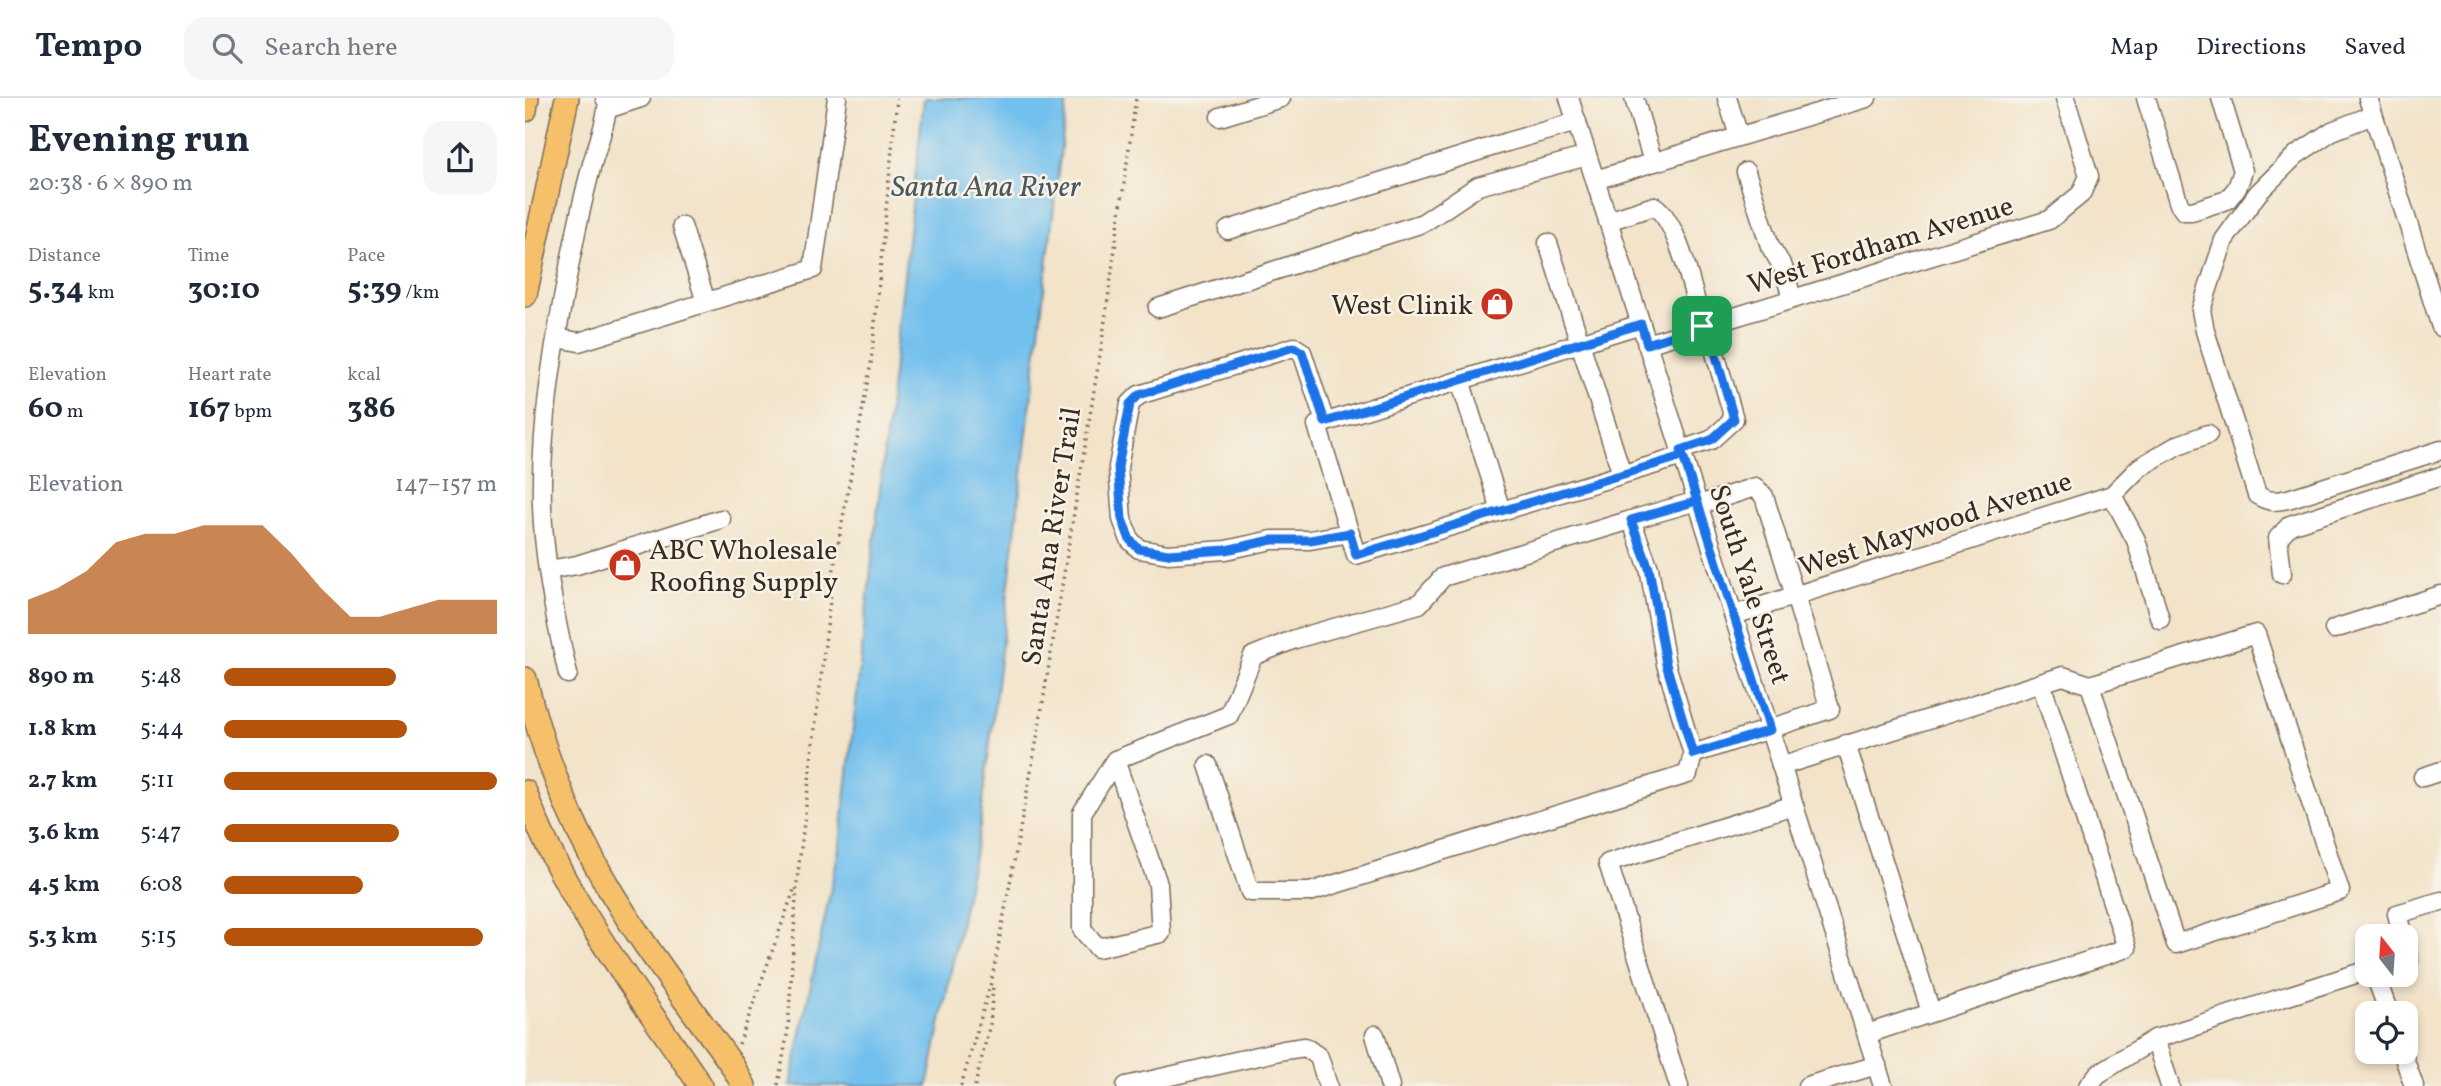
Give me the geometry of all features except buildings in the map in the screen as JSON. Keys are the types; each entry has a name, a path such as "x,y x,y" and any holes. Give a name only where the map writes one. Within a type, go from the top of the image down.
{"main road":[{"path":"525,110 527,98"},
{"path":"525,295 567,98"},
{"path":"525,680 536,723 561,791 592,858 630,922 732,1065 744,1086"},
{"path":"525,792 562,872 601,937 701,1086"}],"street":[{"path":"568,674 553,609 543,491 551,372 571,257 592,165 606,122 606,104 641,98"},
{"path":"557,338 579,342 813,269 837,98"},
{"path":"1220,117 1281,98"},
{"name":"South Yale Street","path":"1569,98 1883,1086"},
{"path":"1634,98 1653,162"},
{"path":"1727,98 1739,136"},
{"path":"1595,180 1739,136 1812,106 1867,98"},
{"name":"West Fordham Avenue","path":"1647,344 2049,220 2081,194 2089,176 2066,98"},
{"path":"2146,98 2179,204 2184,211 2192,211 2227,200 2237,188 2243,171 2221,98"},
{"path":"2441,327 2436,293 2371,107 2296,155 2258,193 2224,240 2201,310 2257,495 2274,502 2288,499 2441,450"},
{"path":"1228,230 1577,122"},
{"path":"1158,308 1423,223 1479,186 1587,156"},
{"path":"1747,173 1770,246 1783,267 1792,299"},
{"path":"1608,220 1654,206 1663,212 1674,231 1734,419 1711,440 1682,453 1622,474 1356,555 1317,425 1641,324"},
{"path":"683,226 706,302"},
{"path":"1548,243 1622,474"},
{"path":"1325,422 1302,352 1294,347 1139,395 1130,404 1118,467 1122,519 1130,540 1139,549 1168,554 1226,550 1272,540 1310,540 1350,533"},
{"path":"1460,380 1501,511"},
{"path":"2159,619 2136,540 2112,495 2140,467 2178,445 2208,434"},
{"path":"2282,574 2278,538 2290,525 2441,476"},
{"path":"1115,760 1158,884 1161,933 1098,948 1081,929 1082,813 1115,760 1229,715 1253,656 1295,639 1419,604 1443,577 1755,486 1764,496 1830,709 1693,754"},
{"name":"West Maywood Avenue","path":"1734,615 2112,495"},
{"path":"548,570 577,565 721,519"},
{"path":"1208,765 1251,892 1310,892 1688,774 1693,754 1666,664 1649,568 1631,520"},
{"path":"2334,629 2441,595"},
{"path":"1781,766 2063,676 2091,685 2256,634 2340,891 2175,944 2091,685"},
{"path":"1867,1034 2127,948 2041,683"},
{"path":"1846,744 1931,1012"},
{"path":"2423,777 2441,771"},
{"path":"1679,1086 1608,863 1794,805"},
{"path":"2400,924 2397,914 2441,901"},
{"path":"2088,1086 2098,1074 2155,1039 2355,974"},
{"path":"1375,1035 1390,1086"},
{"path":"2155,1039 2170,1086"},
{"path":"1126,1086 1283,1049 1305,1048 1319,1057 1328,1086"},
{"path":"2406,1064 2414,1086"},
{"path":"1807,1086 1877,1065"}],"path":[{"path":"778,1086 789,1030 797,881 834,567 871,363 897,98"},
{"name":"Santa Ana River Trail","path":"961,1086 992,979 1036,744 1100,355 1136,98"},
{"path":"732,1065 797,881"},
{"name":"Santa Ana River Trail","path":"975,1086 990,1024 992,979"}],"water":[{"name":"Santa Ana River","path":"924,98 1067,98 980,826 928,1086 790,1086 840,844"}],"place":[{"name":"West Clinik","path":"1497,304"},
{"name":"ABC Wholesale Roofing Supply","path":"625,565"}],"route":[{"path":"1702,326 1647,344 1641,324 1325,422 1302,352 1294,347 1181,381 1139,395 1130,404 1118,467 1122,519 1130,540 1139,549 1168,554 1226,550 1272,540 1310,540 1350,533 1356,555 1683,456 1697,501 1631,520 1649,568 1666,664 1693,754 1770,730 1683,456 1681,450 1711,440 1734,419 1707,324 1702,326"}]}
